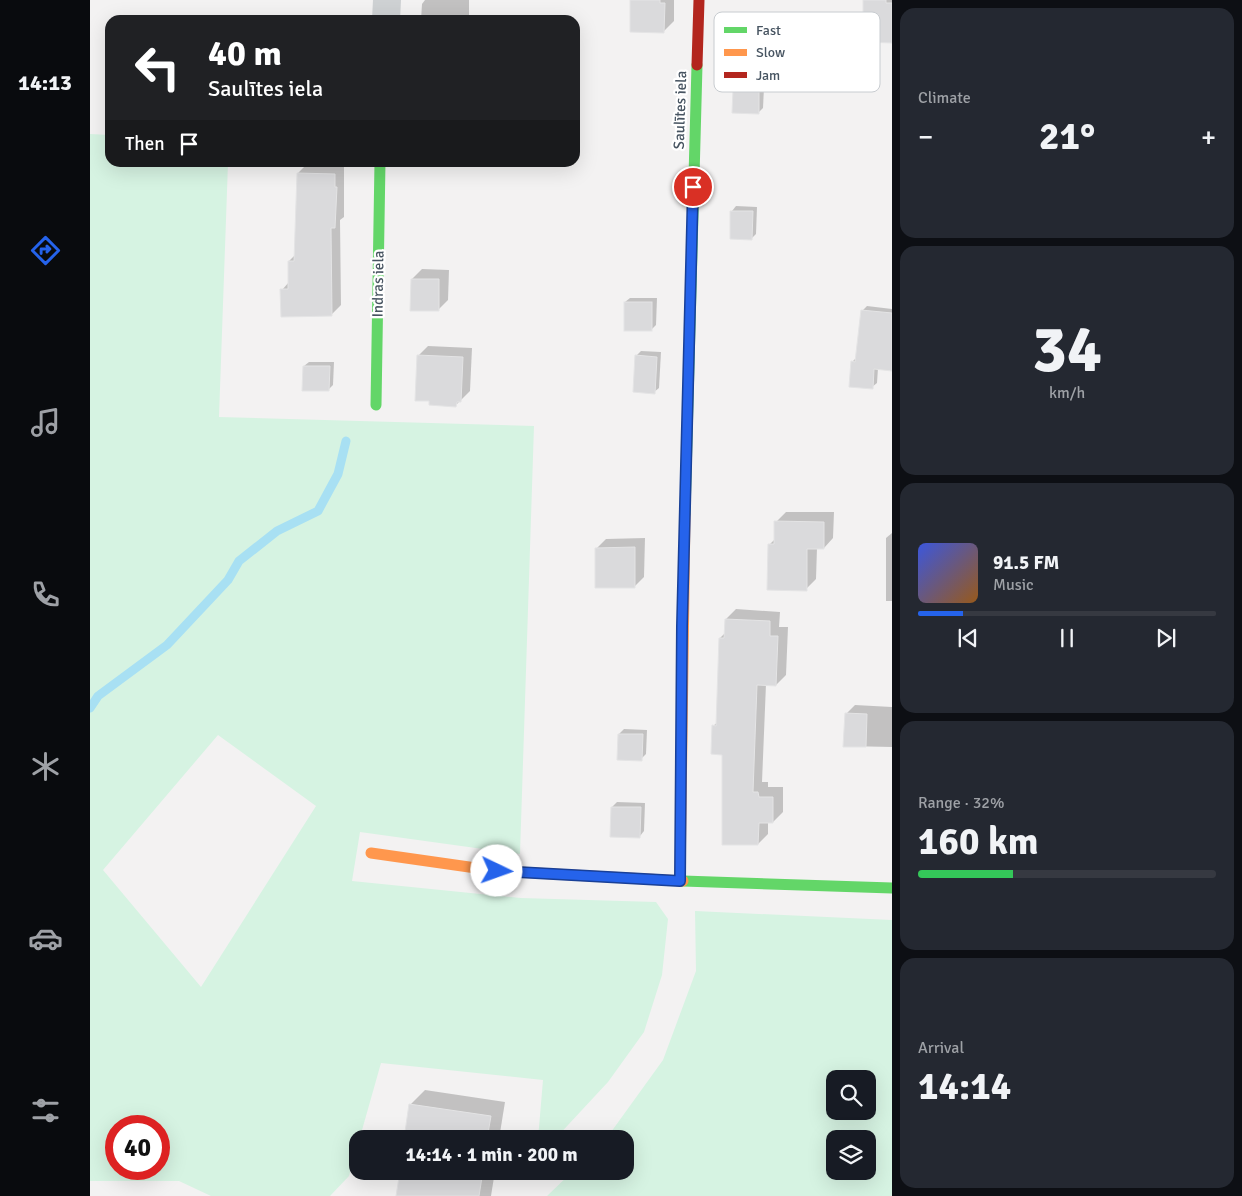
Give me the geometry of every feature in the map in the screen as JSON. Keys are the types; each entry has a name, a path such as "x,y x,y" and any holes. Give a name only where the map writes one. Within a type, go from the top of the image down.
{"street":[{"path":"386,15 387,0"},
{"name":"Saulītes iela","path":"680,881 682,616 699,0"},
{"name":"Indras iela","path":"376,405 380,167"},
{"path":"371,853 497,871 680,881 892,888"}],"green space":[{"path":"90,134 105,135 105,167 228,167 219,417 534,426 520,854 360,832 352,881 521,898 656,902 668,919 662,975 644,1032 608,1082 563,1130 539,1130 543,1080 381,1063 362,1130 349,1130 349,1176 330,1196 211,1196 179,1181 90,1181","holes":["218,735 316,806 201,987 103,870"]},
{"path":"695,911 892,920 892,1196 547,1196 564,1180 634,1180 634,1130 612,1130 663,1060 696,971"}],"building":[{"path":"630,0 660,0 660,3 665,3 664,33 630,32"},
{"path":"863,0 886,0 886,3 892,3 892,43 880,43 880,12 863,12"},
{"path":"733,92 759,92 759,114 732,113"},
{"path":"297,173 335,174 335,187 337,187 335,228 331,228 332,316 281,317 280,289 288,289 288,261 294,261"},
{"path":"730,211 753,211 752,240 730,239"},
{"path":"411,279 439,279 439,311 410,311"},
{"path":"624,302 652,302 652,331 624,331"},
{"path":"861,310 892,313 892,371 874,369 873,389 849,387 851,361 855,362"},
{"path":"417,355 463,357 461,402 457,402 456,407 429,405 429,401 415,401"},
{"path":"635,355 657,357 655,394 633,392"},
{"path":"303,366 330,366 329,391 302,391"},
{"path":"774,521 824,522 824,549 807,549 807,591 767,590 768,544 774,544"},
{"path":"635,547 635,588 595,588 595,548"},
{"path":"725,619 770,621 770,636 778,636 776,686 757,685 753,792 758,792 759,797 773,797 773,823 759,823 758,845 722,845 722,755 711,754 712,725 716,726 719,638 724,638"},
{"path":"845,713 867,714 866,747 843,747"},
{"path":"618,734 643,734 642,761 617,760"},
{"path":"611,807 641,807 640,838 610,837"},
{"path":"409,1104 491,1116 489,1130 405,1130"},
{"path":"399,1180 482,1180 479,1196 396,1196"}],"waterway":[{"path":"90,708 98,696 167,645 228,580 239,561 277,531 318,511 338,474 346,441"}],"traffic: fast":[{"path":"685,514 697,65"},
{"path":"376,405 380,167"},
{"path":"683,881 892,888"}],"traffic: slow":[{"path":"680,881 685,514"},
{"path":"371,853 497,871 683,881"}],"traffic: jam":[{"path":"697,65 699,0"}],"route":[{"path":"497,871 680,881 682,626 693,187"}]}
